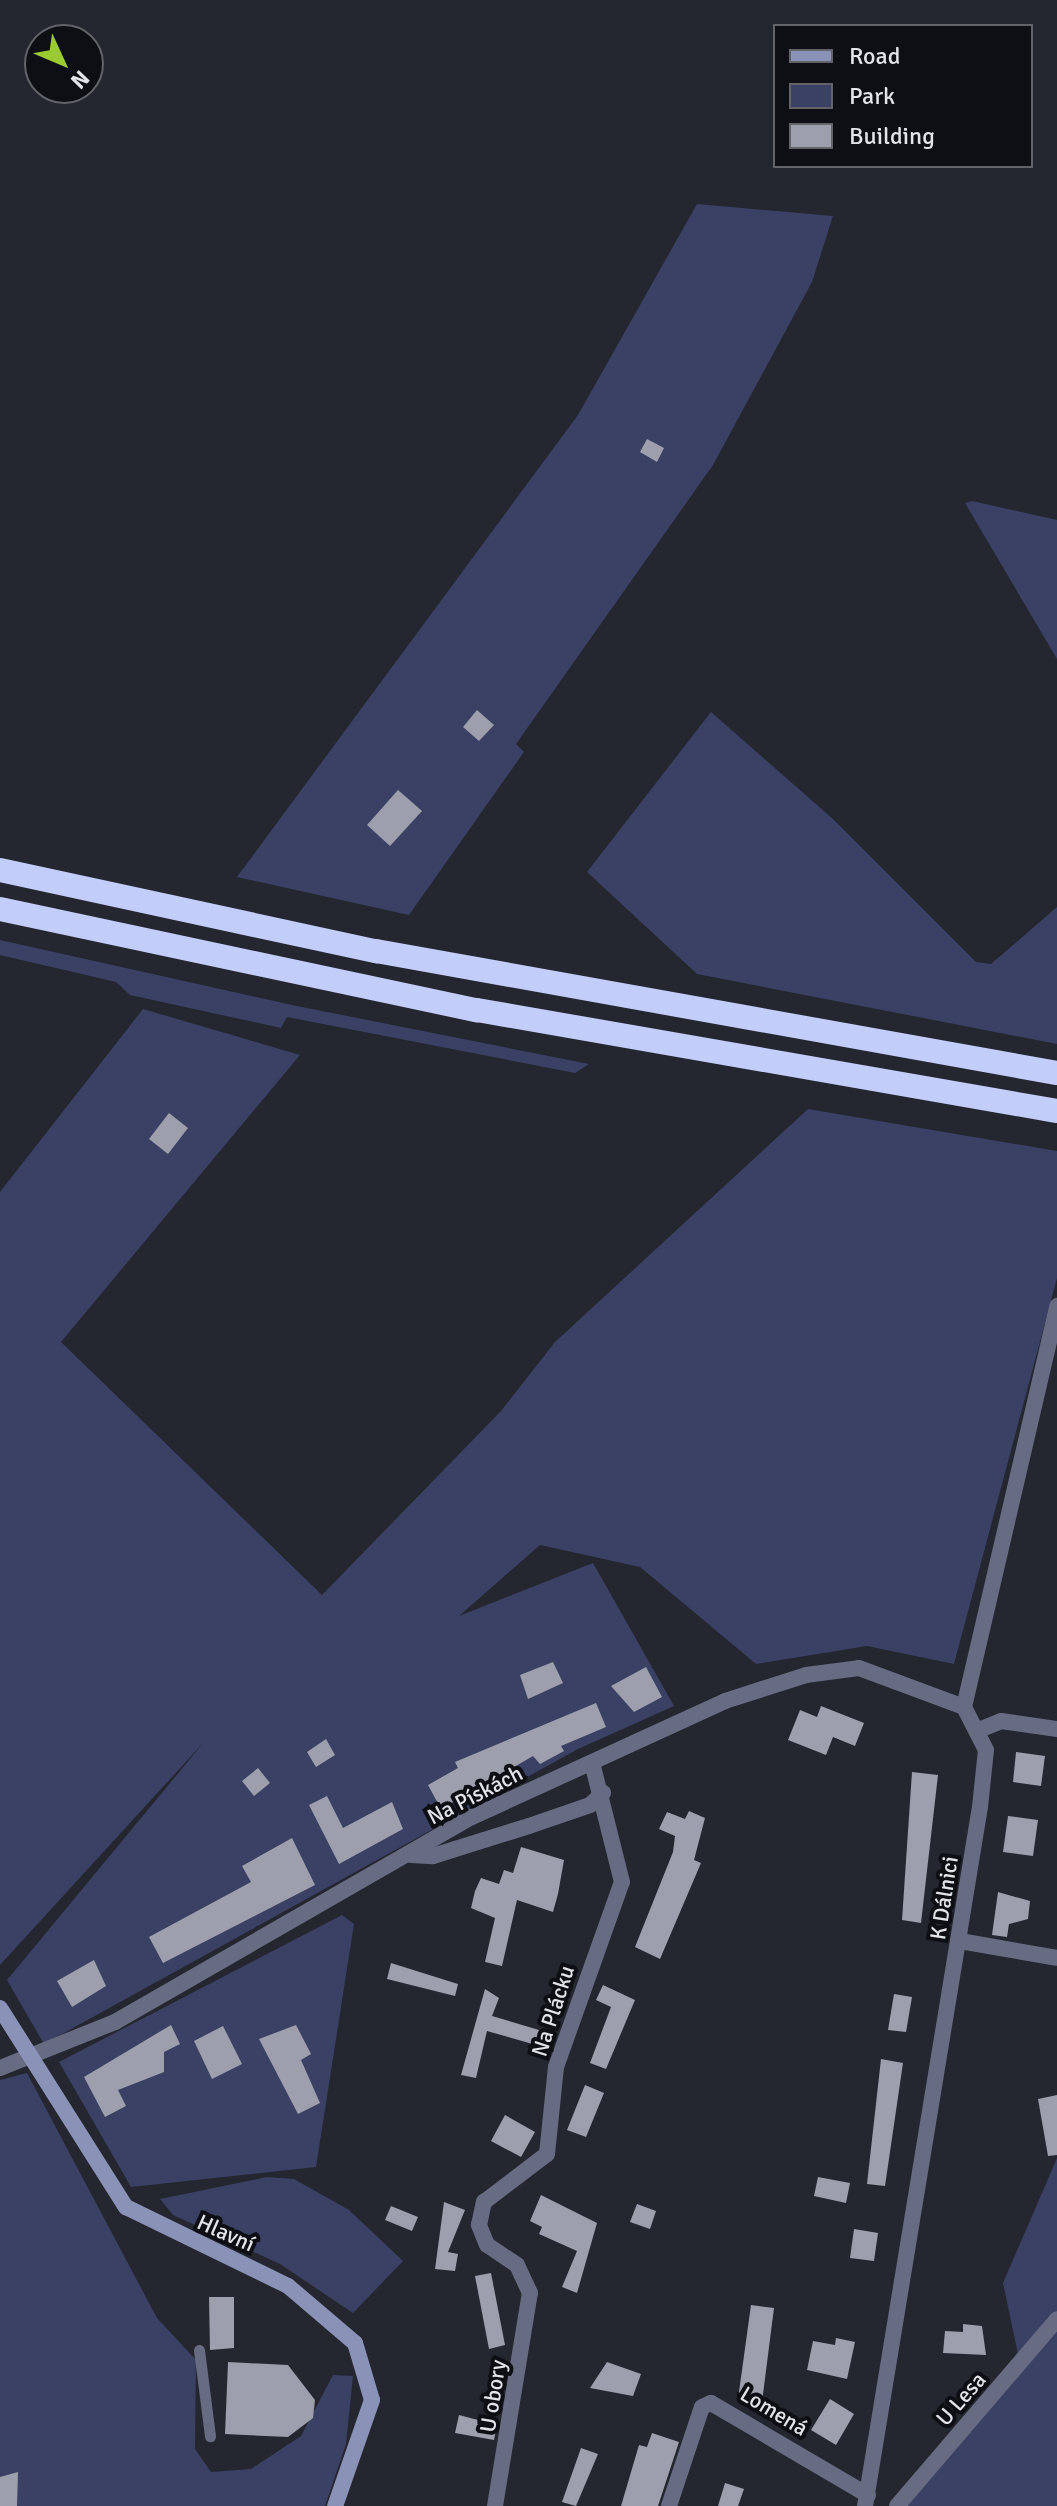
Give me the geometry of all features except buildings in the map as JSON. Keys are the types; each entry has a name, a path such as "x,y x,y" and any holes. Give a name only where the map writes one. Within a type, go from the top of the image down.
{"highway":[{"path":"0,870 391,954 1057,1073"},
{"path":"0,910 462,1007 1057,1111"}],"street":[{"path":"964,1707 1057,1306"},
{"name":"Na Pískách","path":"1,2066 30,2059 115,2022 472,1817 725,1701 833,1670 886,1674 964,1707"},
{"name":"K Dálnici","path":"866,2500 960,1941 986,1750 979,1730 964,1707"},
{"path":"979,1730 1001,1721 1057,1729"},
{"name":"Na Plácku","path":"530,2293 517,2265 487,2245 479,2225 484,2202 547,2154 556,2067 622,1882 603,1793 592,1763"},
{"path":"409,1855 433,1856 529,1826 590,1805 603,1793"},
{"path":"960,1941 1057,1958"},
{"name":"Hlavní","path":"0,2008 126,2207 288,2286 355,2343 372,2400 335,2506"},
{"name":"U obory","path":"495,2506 530,2293"},
{"name":"U Lesa","path":"897,2506 1057,2319"},
{"name":"Lomená","path":"669,2506 702,2407 711,2403 866,2500"}],"lane":[{"path":"199,2350 210,2436"}],"green space":[{"path":"697,204 833,216 812,282 713,465 516,744 524,752 409,915 237,877 578,415"},
{"path":"972,501 1057,520 1057,659 965,503"},
{"path":"711,712 833,819 976,962 991,964 1057,907 1057,1044 697,974 587,872"},
{"path":"0,940 292,1005 589,1064 575,1073 287,1017 281,1028 130,995 116,982 0,955"},
{"path":"143,1009 300,1055 61,1342 322,1595 501,1411 555,1342 808,1109 1057,1151 1057,1278 954,1664 867,1646 756,1664 640,1567 540,1545 459,1616 593,1563 674,1706 578,1749 44,2044 7,1980 204,1742 0,1965 0,1192"},
{"path":"342,1915 354,1924 316,2167 131,2187 59,2062"},
{"path":"27,2073 157,2318 196,2360 195,2449 211,2472 251,2469 301,2436 333,2375 353,2376 346,2444 325,2506 0,2506 0,2080"},
{"path":"1057,2158 1057,2506 906,2506 1018,2354 1003,2283"},
{"path":"267,2177 294,2179 349,2210 403,2261 353,2313 280,2264 173,2215 160,2199"}]}
